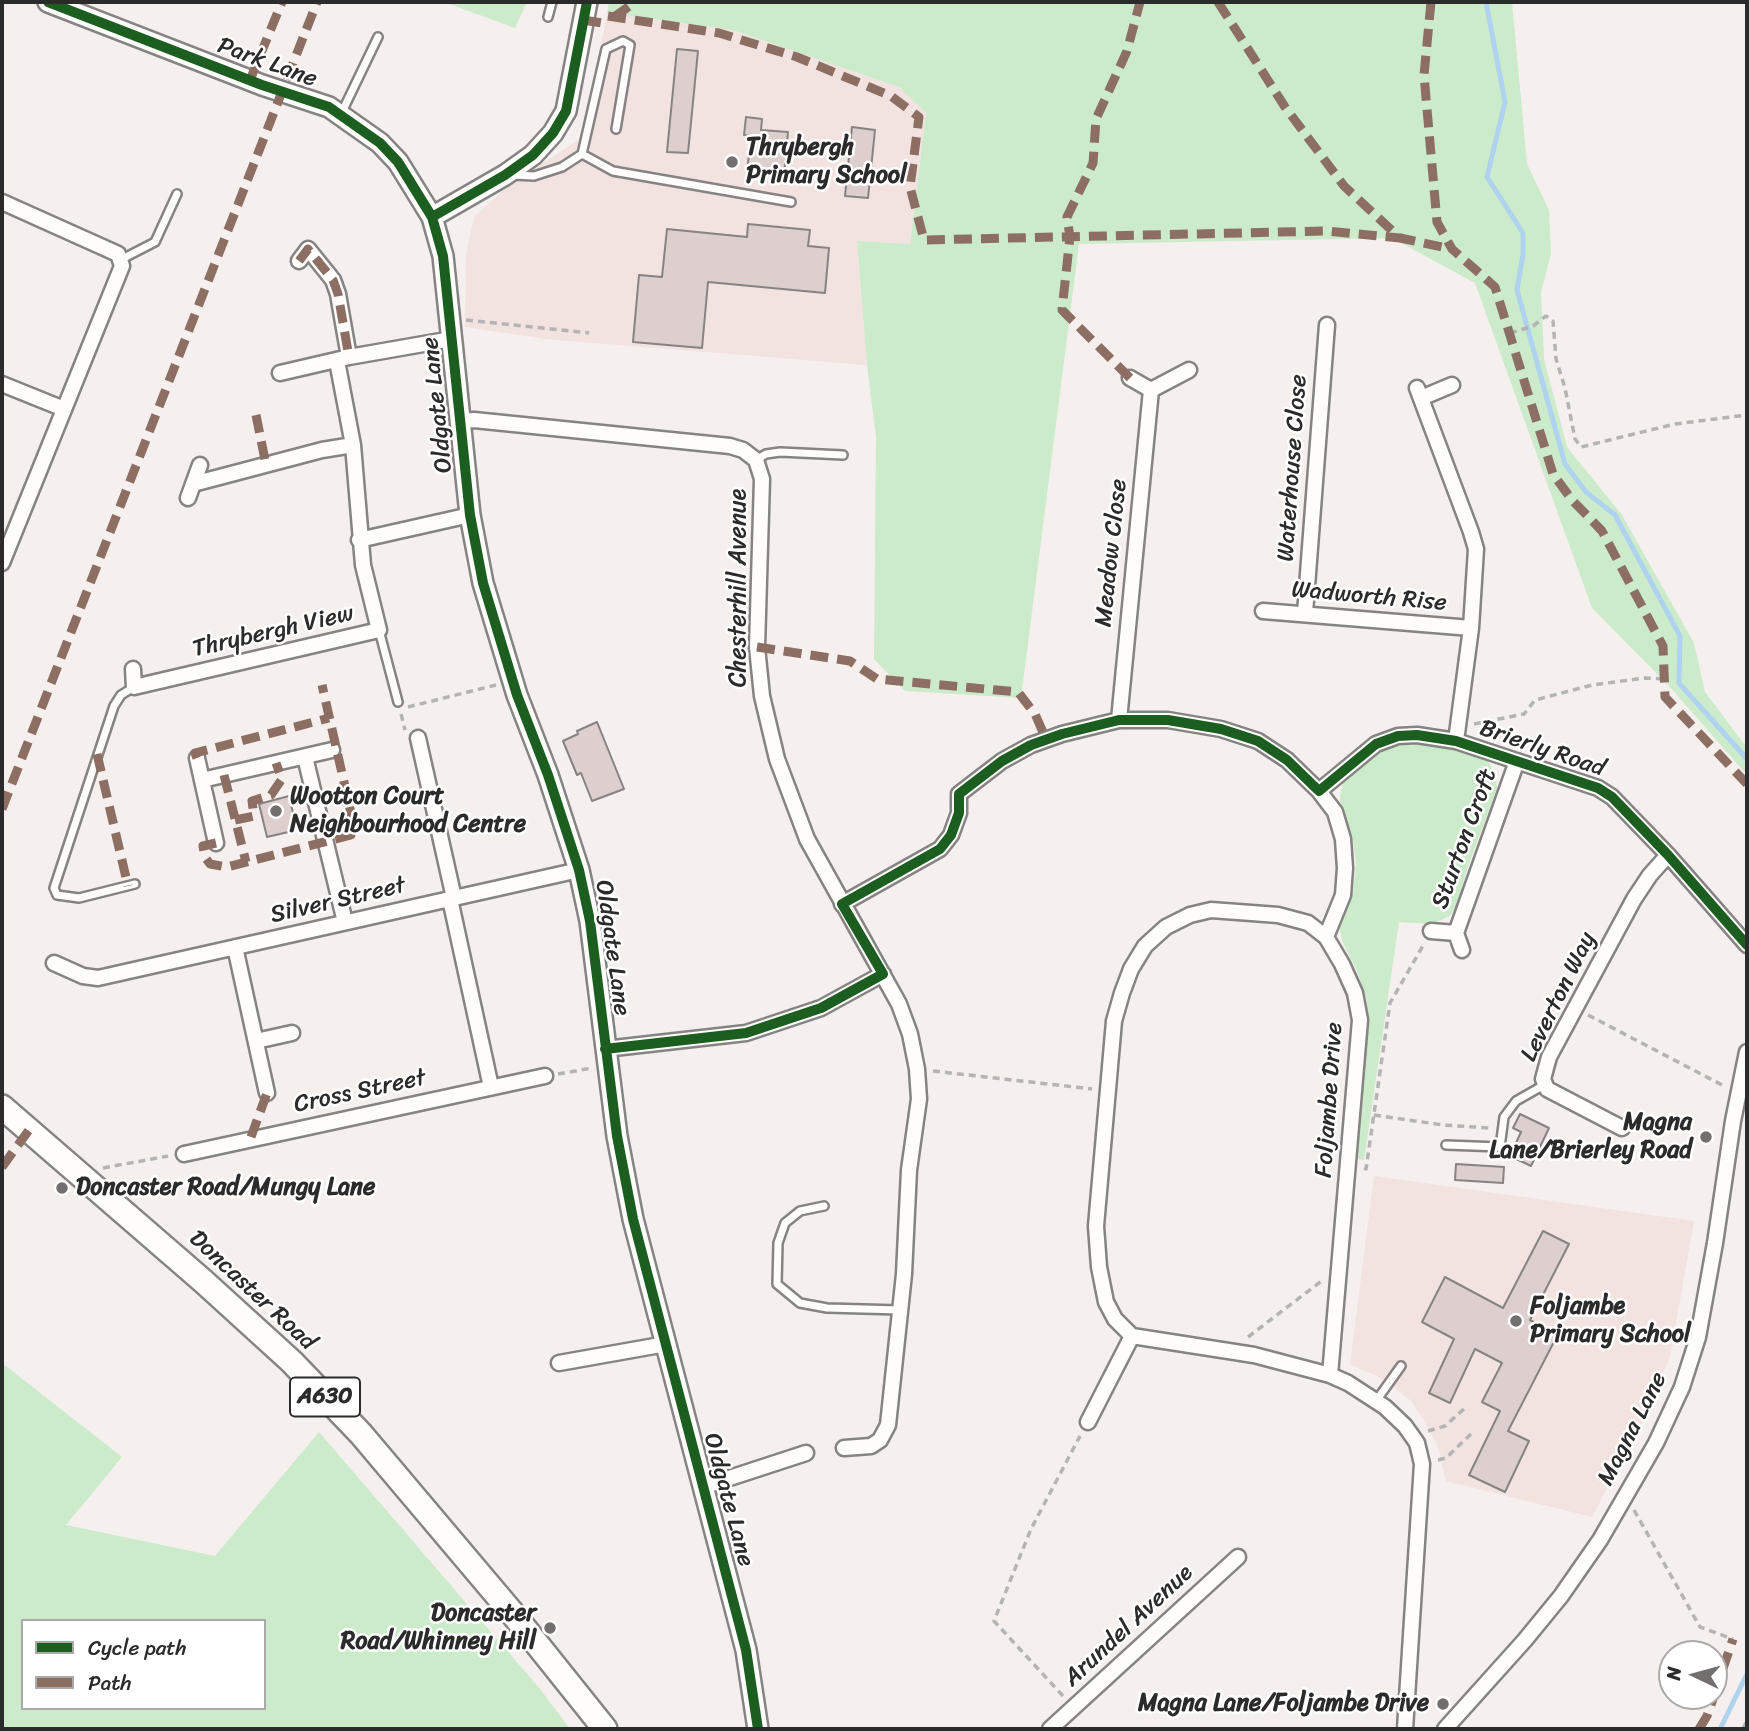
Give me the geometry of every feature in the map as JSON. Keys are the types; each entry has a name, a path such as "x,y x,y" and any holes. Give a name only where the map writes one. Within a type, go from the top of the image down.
{"main road":[{"name":"Doncaster Road","path":"2,1107 92,1182 292,1362 361,1434 606,1729"}],"street":[{"name":"Park Lane","path":"48,2 335,111 380,143 398,162 432,217"},
{"path":"432,217 505,175 533,155 553,133 566,111 587,2"},
{"path":"2,202 118,254 122,265 2,563"},
{"name":"Oldgate Lane","path":"432,217 443,256 470,515 483,583 513,681 579,870 590,921 617,1136 633,1219 746,1650 758,1729"},
{"name":"Thrybergh View","path":"134,687 379,630 359,540 353,445 338,294 332,279 308,249 299,261"},
{"name":"Waterhouse Close","path":"1306,614 1327,325"},
{"path":"280,373 452,339"},
{"path":"1130,378 1151,390 1189,370"},
{"path":"2,384 64,409"},
{"path":"1452,386 1419,393 1476,549 1471,628 1456,741"},
{"name":"Meadow Close","path":"1119,720 1151,390"},
{"name":"Chesterhill Avenue","path":"461,421 474,420 730,446 743,450 756,460 762,480 757,621 762,696 777,759 807,839 903,1014 917,1069 919,1099 909,1170 904,1274 888,1425 880,1440 871,1446 844,1448"},
{"path":"200,465 191,491 322,450 353,445"},
{"path":"359,540 470,515"},
{"name":"Wadworth Rise","path":"1263,611 1471,628"},
{"path":"133,669 134,687"},
{"path":"842,904 940,849 951,835 959,813 959,794 1002,761 1031,745 1062,734 1119,720 1168,720 1221,729 1258,741 1287,760 1335,812 1343,839 1345,868 1343,895 1326,937"},
{"name":"Brierly Road","path":"1319,792 1376,744 1398,736 1418,735 1456,741 1598,788 1612,797 1668,855 1747,944"},
{"path":"418,738 491,1087"},
{"path":"202,780 332,750"},
{"path":"305,757 345,922"},
{"path":"197,758 216,843"},
{"name":"Sturton Croft","path":"1456,933 1517,761"},
{"name":"Leverton Way","path":"1622,1128 1547,1089 1543,1079 1549,1056 1634,899 1668,855"},
{"name":"Silver Street","path":"54,963 83,976 98,978 579,870"},
{"name":"Foljambe Drive","path":"1132,1336 1115,1319 1106,1302 1099,1267 1096,1226 1114,1021 1122,993 1131,969 1145,946 1166,927 1190,915 1211,910 1278,915 1308,923 1326,937 1355,993 1360,1020 1330,1375"},
{"path":"1431,931 1456,933 1462,950"},
{"path":"235,947 267,1093"},
{"path":"606,1057 746,1033 821,1008 883,974"},
{"path":"256,1041 292,1033"},
{"name":"Magna Lane","path":"1445,1729 1525,1640 1561,1596 1600,1540 1656,1443 1682,1387 1698,1337 1747,1052"},
{"name":"Cross Street","path":"184,1154 545,1076"},
{"path":"1088,1422 1132,1336 1254,1355 1330,1375 1348,1383 1395,1416 1417,1443 1422,1464 1405,1729"},
{"path":"559,1363 666,1344"},
{"path":"702,1487 806,1453"},
{"name":"Arundel Avenue","path":"1050,1729 1238,1557"}],"lane":[{"path":"548,17 552,2"},
{"path":"335,111 378,37"},
{"path":"505,175 534,176 562,167 582,154 606,49 623,41 631,45 616,129"},
{"path":"582,154 613,171 626,174 791,202"},
{"path":"121,259 155,242 177,194"},
{"path":"756,460 766,454 780,452 843,455"},
{"path":"379,630 399,705"},
{"path":"134,687 121,695 114,706 54,888 57,895 79,898 135,884"},
{"path":"1446,1145 1500,1147 1504,1117 1517,1101 1544,1085"},
{"path":"824,1206 800,1211 785,1223 778,1243 777,1284 800,1303 827,1308 900,1310"},
{"path":"1376,1401 1401,1366"}],"path":[{"path":"448,299 463,297 465,320 589,333"},
{"path":"1510,333 1534,326 1546,316 1553,321 1556,359 1575,439 1581,447 1675,424 1747,415"},
{"path":"1458,722 1477,724 1524,714 1535,700 1592,685 1645,678 1665,679"},
{"path":"418,738 407,740 399,705 513,681"},
{"path":"1348,1166 1366,1169 1390,1003 1431,931"},
{"path":"1576,1008 1738,1094"},
{"path":"545,1076 606,1057"},
{"path":"917,1069 1108,1090"},
{"path":"1374,1115 1443,1125 1502,1129"},
{"path":"92,1182 101,1168 184,1154"},
{"path":"1230,1351 1339,1268"},
{"path":"1413,1436 1445,1426 1465,1408"},
{"path":"1074,1708 994,1621 1031,1529 1088,1422"},
{"path":"1422,1464 1446,1458 1471,1434"},
{"path":"1621,1503 1636,1511 1700,1627 1733,1639"},
{"path":"1743,1729 1747,1720"}],"shaded area":[{"name":"Thrybergh Primary School","path":"607,13 733,30 899,87 926,113 910,244 857,241 867,365 545,339 465,327 466,254 474,217 505,189 584,136"},
{"name":"Foljambe Primary School","path":"1374,1176 1694,1221 1670,1356 1642,1422 1592,1517 1446,1481 1438,1447 1410,1400 1381,1378 1350,1364"}],"green space":[{"path":"444,2 527,2 515,28"},
{"path":"609,2 1512,2 1527,164 1549,210 1551,254 1541,292 1544,359 1567,447 1622,515 1694,643 1705,692 1747,748 1747,775 1669,686 1592,608 1475,283 1392,238 1079,244 1021,698 905,691 874,659 876,437 857,241 910,244 926,113 899,87 733,30 607,13"},
{"path":"1403,742 1429,742 1488,761 1496,776 1497,789 1468,866 1456,907 1450,916 1432,924 1399,922 1364,1160 1357,1159 1356,1155 1368,1025 1367,1001 1357,971 1342,941 1340,929 1353,891 1356,864 1353,840 1341,808 1340,796 1343,783 1353,770 1377,753"},
{"path":"2,1363 122,1457 66,1525 215,1556 319,1432 540,1689 570,1729 2,1729"}],"building":[{"path":"677,49 698,51 688,153 667,152"},
{"path":"746,117 762,119 761,130 788,132 784,176 747,172 751,136 744,135"},
{"path":"852,127 875,130 868,198 845,196"},
{"path":"748,224 810,230 808,246 829,248 825,293 708,282 702,348 633,342 639,275 662,277 667,229 747,237"},
{"path":"597,722 624,789 592,801 581,773 577,775 563,741"},
{"name":"Wootton Court Neighbourhood Centre","path":"289,796 297,830 267,837 259,804"},
{"path":"1520,1114 1549,1128 1531,1166 1510,1156 1521,1132 1513,1128"},
{"path":"1456,1164 1504,1167 1503,1183 1455,1180"},
{"path":"1543,1231 1569,1244 1530,1320 1558,1334 1508,1431 1529,1441 1505,1492 1469,1475 1500,1411 1482,1402 1502,1363 1475,1349 1450,1403 1429,1393 1454,1339 1422,1322 1445,1277 1503,1308"}],"waterway":[{"path":"1486,2 1505,102 1487,177 1523,233 1523,254 1517,290 1565,464 1586,492 1615,515 1680,636 1679,683 1747,759"},
{"path":"1720,1729 1747,1674"}],"marked path":[{"path":"250,80 282,2"},
{"path":"2,809 317,2"},
{"path":"614,17 635,2"},
{"path":"1130,378 1062,310 1070,237 1067,217 1093,163 1096,119 1127,51 1140,2"},
{"path":"1218,2 1285,107 1344,186 1400,238 1452,249"},
{"path":"1431,2 1424,75 1437,222 1452,249 1495,287 1553,474 1572,500 1602,531 1663,646 1665,697 1747,784"},
{"path":"608,16 719,33 797,57 891,96 919,117 910,187 924,240 1326,231 1400,238"},
{"path":"583,20 602,23"},
{"path":"299,261 308,249 333,280 349,357"},
{"path":"256,415 266,465"},
{"path":"757,647 850,661 877,679 1018,692 1035,714 1046,739"},
{"path":"216,843 203,846 205,857 210,864 227,867 351,835 353,822 322,685"},
{"path":"197,758 195,753 329,718"},
{"path":"97,754 128,886"},
{"path":"235,820 254,816 252,801 271,795 282,779 276,763"},
{"path":"224,775 246,862"},
{"path":"251,1137 267,1093"},
{"path":"2,1167 29,1130"},
{"path":"1728,1654 1733,1639"},
{"path":"1699,1729 1709,1710"}],"cycle path":[{"path":"48,2 262,85 329,107 380,143 398,162 432,217 443,256 470,515 483,583 517,695 548,775 579,870 590,921 617,1136 633,1219 746,1650 758,1729"},
{"path":"432,217 505,175 533,155 553,133 566,111 587,2"},
{"path":"605,1049 746,1033 821,1008 883,974 842,904 940,849 951,835 959,813 959,794 1002,761 1031,745 1062,734 1119,720 1168,720 1221,729 1258,741 1287,760 1319,791 1376,744 1398,736 1417,735 1456,741 1598,788 1612,797 1668,855 1747,945"}],"place":[{"name":"Thrybergh Primary School","path":"732,162"},
{"name":"Wootton Court Neighbourhood Centre","path":"276,811"},
{"name":"Magna Lane/Brierley Road","path":"1706,1137"},
{"name":"Doncaster Road/Mungy Lane","path":"62,1188"},
{"name":"Foljambe Primary School","path":"1516,1321"},
{"name":"Doncaster Road/Whinney Hill","path":"550,1628"},
{"name":"Magna Lane/Foljambe Drive","path":"1443,1704"}]}
